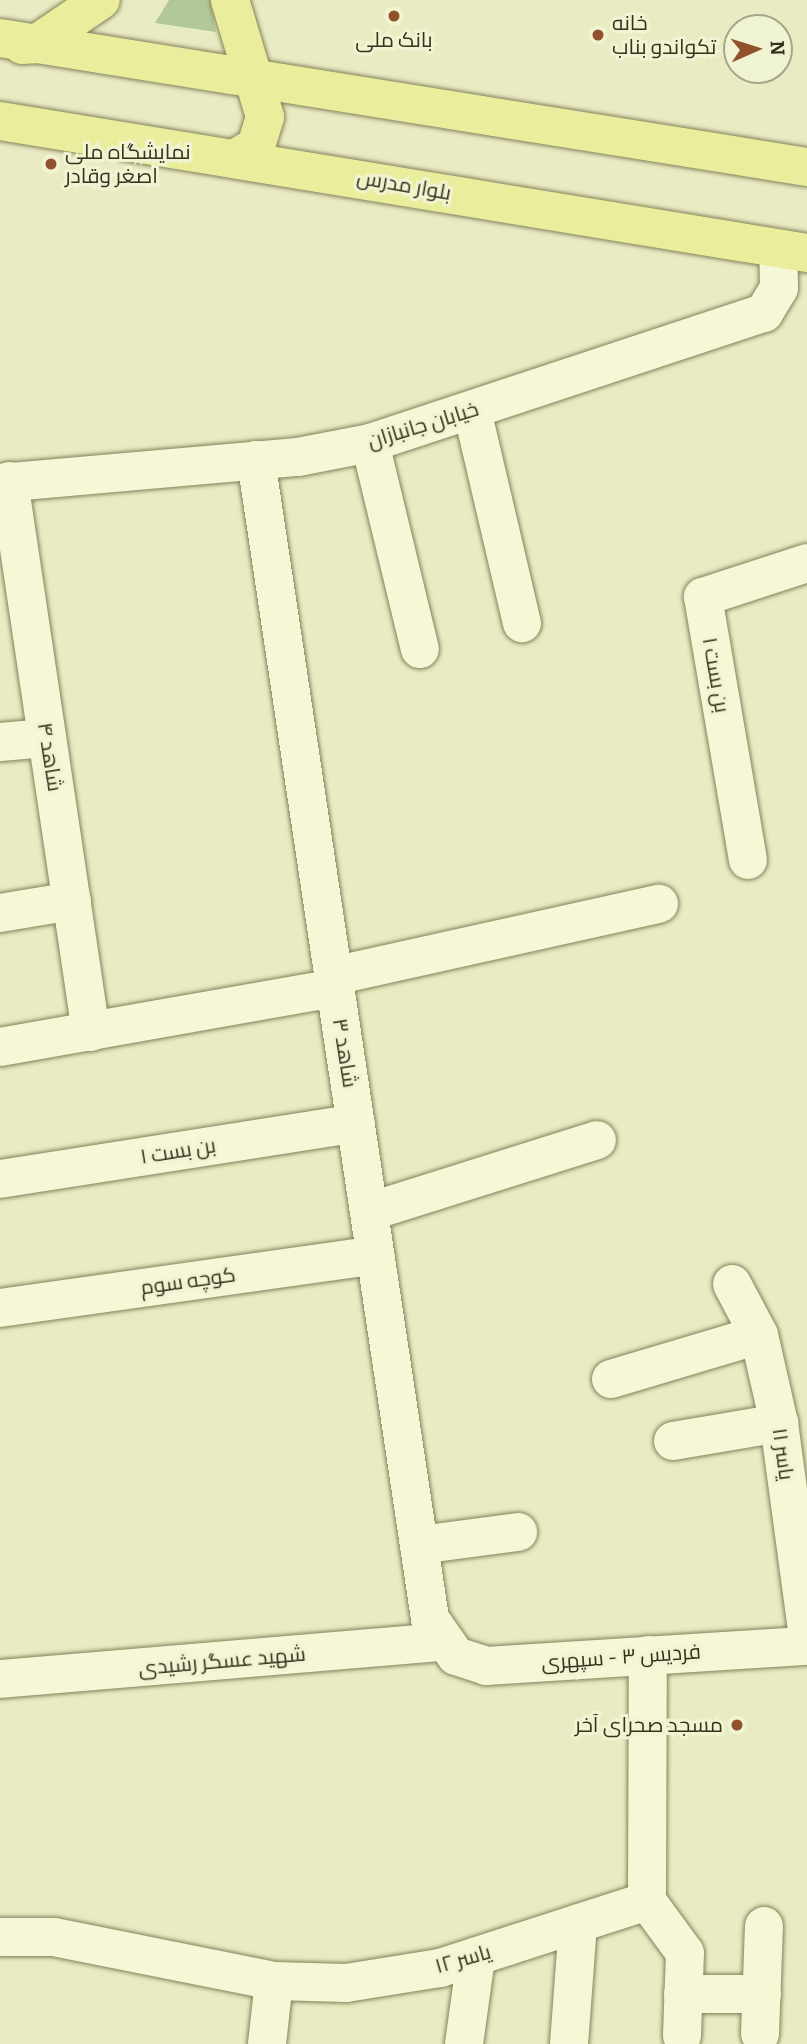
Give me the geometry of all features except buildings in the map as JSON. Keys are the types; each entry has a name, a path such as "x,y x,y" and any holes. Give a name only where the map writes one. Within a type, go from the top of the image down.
{"main road":[{"path":"0,56 18,41 101,0"},
{"path":"230,0 254,82 264,100 262,132 256,146 238,157"},
{"path":"18,41 254,82 807,167"},
{"name":"بلوار مدرس","path":"6,119 792,251"}],"street":[{"name":"خیابان جانبازان","path":"4,482 256,460 370,443 764,313 779,288 792,251"},
{"path":"472,410 522,623"},
{"path":"370,443 420,649"},
{"name":"شاهد ۳","path":"256,460 430,1619 444,1642"},
{"name":"شاهد ۴","path":"4,482 47,738 91,1032"},
{"name":"بن بست ۱","path":"748,860 703,597 807,563"},
{"path":"0,742 47,738"},
{"path":"0,913 72,901"},
{"path":"0,1047 91,1032 334,982 659,904"},
{"name":"بن بست ۱","path":"0,1179 356,1123"},
{"path":"369,1212 597,1140"},
{"name":"کوچه سوم","path":"0,1308 375,1255"},
{"name":"یاسر ۱۱","path":"732,1284 758,1335 779,1423 807,1631"},
{"path":"611,1379 758,1335"},
{"path":"673,1441 779,1423"},
{"path":"419,1545 518,1532"},
{"name":"فردیس ۳ - سپهری","path":"444,1642 467,1662 486,1666 807,1646"},
{"name":"شهید عسگر رشیدی","path":"0,1679 444,1642"},
{"path":"648,1655 646,1901 685,1953 682,2036"},
{"name":"یاسر ۱۲","path":"0,1937 54,1937 274,1981 346,1983 476,1956 646,1901"},
{"path":"569,2044 578,1923"},
{"path":"760,2034 764,1926"},
{"path":"464,2044 476,1956"},
{"path":"267,2044 274,1981"},
{"path":"684,1994 762,1994"}],"green space":[{"path":"169,0 210,0 216,32 155,23"}],"place":[{"name":"بانک ملی","path":"394,16"},
{"name":"خانه تکواندو بناب","path":"598,35"},
{"name":"نمایشگاه ملی اصغر وقادر","path":"51,164"},
{"name":"مسجد صحرای آخر","path":"737,1725"}]}
